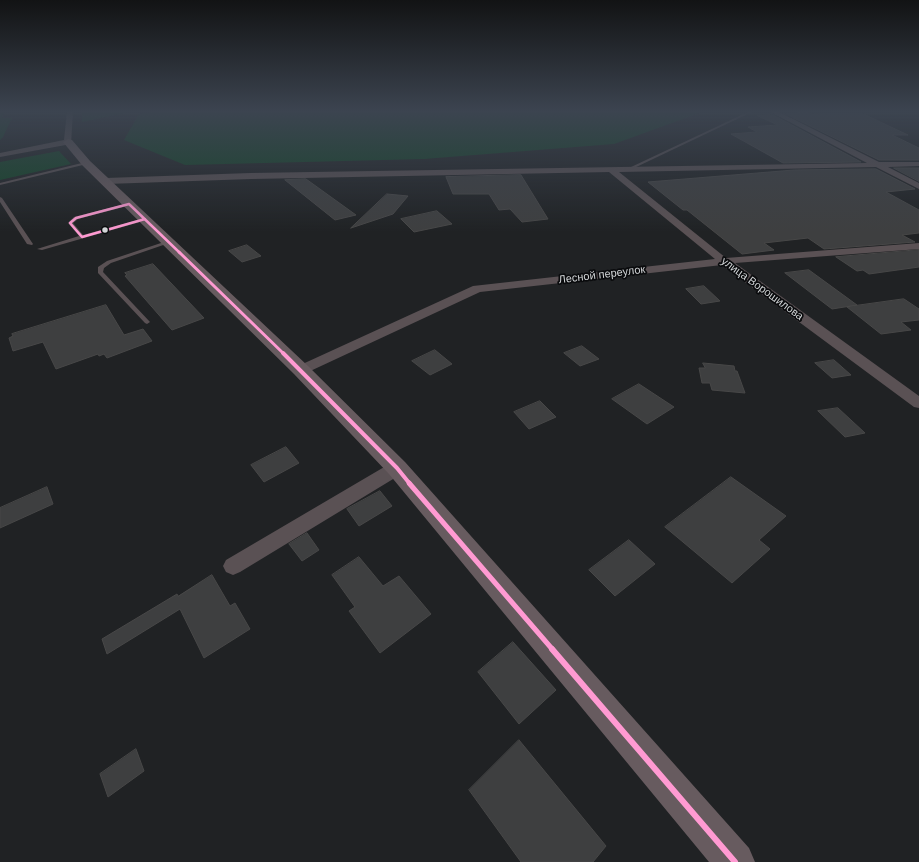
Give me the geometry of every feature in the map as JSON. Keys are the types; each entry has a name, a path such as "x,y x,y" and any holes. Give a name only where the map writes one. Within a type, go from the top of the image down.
{"street":[{"path":"0,155 20,151"},
{"path":"76,151 86,163 301,370 397,468 735,862"},
{"path":"852,151 919,186"},
{"path":"106,181 251,176 631,168 919,164"},
{"name":"улица Ворошилова","path":"610,169 724,261 919,403"},
{"name":"Лесной переулок","path":"301,370 477,289 724,261 919,246"},
{"path":"233,566 397,468"}],"lane":[{"path":"631,168 667,151"},
{"path":"0,184 86,163"},
{"path":"0,198 30,244"},
{"path":"82,237 70,223 71,221 76,218 129,204"},
{"path":"40,249 145,219"},
{"path":"147,322 100,272 101,267 110,262 169,242"}],"green space":[{"path":"59,151 71,164 0,180 0,162"},
{"path":"151,151 522,151 424,159 185,165"}],"building":[{"path":"762,151 841,151 861,162 783,163"},
{"path":"861,151 919,151 919,160 879,160"},
{"path":"894,168 919,168 919,181"},
{"path":"876,169 915,189 886,192 919,210 919,233 902,235 915,242 824,249 808,238 764,243 774,250 742,254 687,210 683,210 648,182 794,170"},
{"path":"521,175 548,219 522,222 510,209 499,210 489,194 453,194 446,177"},
{"path":"306,179 356,215 335,220 285,180"},
{"path":"387,194 408,196 393,214 351,228"},
{"path":"437,211 452,224 414,232 401,219"},
{"path":"247,245 261,256 242,262 229,251"},
{"path":"919,250 919,267 869,274 863,270 857,271 836,257"},
{"path":"153,264 204,318 172,330 125,276 127,275 125,273"},
{"path":"809,270 857,305 832,309 785,273"},
{"path":"704,286 720,301 701,304 686,289"},
{"path":"904,299 919,309 919,320 901,322 911,330 881,334 847,307"},
{"path":"106,305 124,335 143,329 152,341 107,358 104,354 99,356 98,354 56,369 43,342 13,351 9,338 13,336 12,334"},
{"path":"582,346 599,359 580,366 564,353"},
{"path":"435,350 452,364 430,375 412,361"},
{"path":"834,360 851,375 832,378 815,363"},
{"path":"703,363 734,366 745,393 712,390 710,383 702,383 699,368 705,368"},
{"path":"639,384 674,407 647,424 612,399"},
{"path":"540,401 556,417 529,429 514,412"},
{"path":"838,408 865,433 845,437 818,411"},
{"path":"286,447 299,463 264,482 251,465"},
{"path":"731,477 786,516 759,540 770,549 732,583 665,527"},
{"path":"47,487 53,504 0,528 0,508"},
{"path":"380,491 392,506 359,526 347,509"},
{"path":"307,533 319,550 302,561 289,544"},
{"path":"629,540 655,564 615,596 589,570"},
{"path":"359,557 383,586 399,576 431,614 380,653 349,611 355,607 332,575"},
{"path":"212,575 230,606 235,603 250,629 204,658 180,609 107,654 102,639"},
{"path":"513,642 556,690 519,724 478,672"},
{"path":"519,740 606,846 593,862 521,862 469,790"},
{"path":"136,749 144,771 108,797 100,774"}],"transit line":[{"path":"145,219 82,237 70,223 76,218 129,204 152,225 301,370 397,468 735,862"}]}
